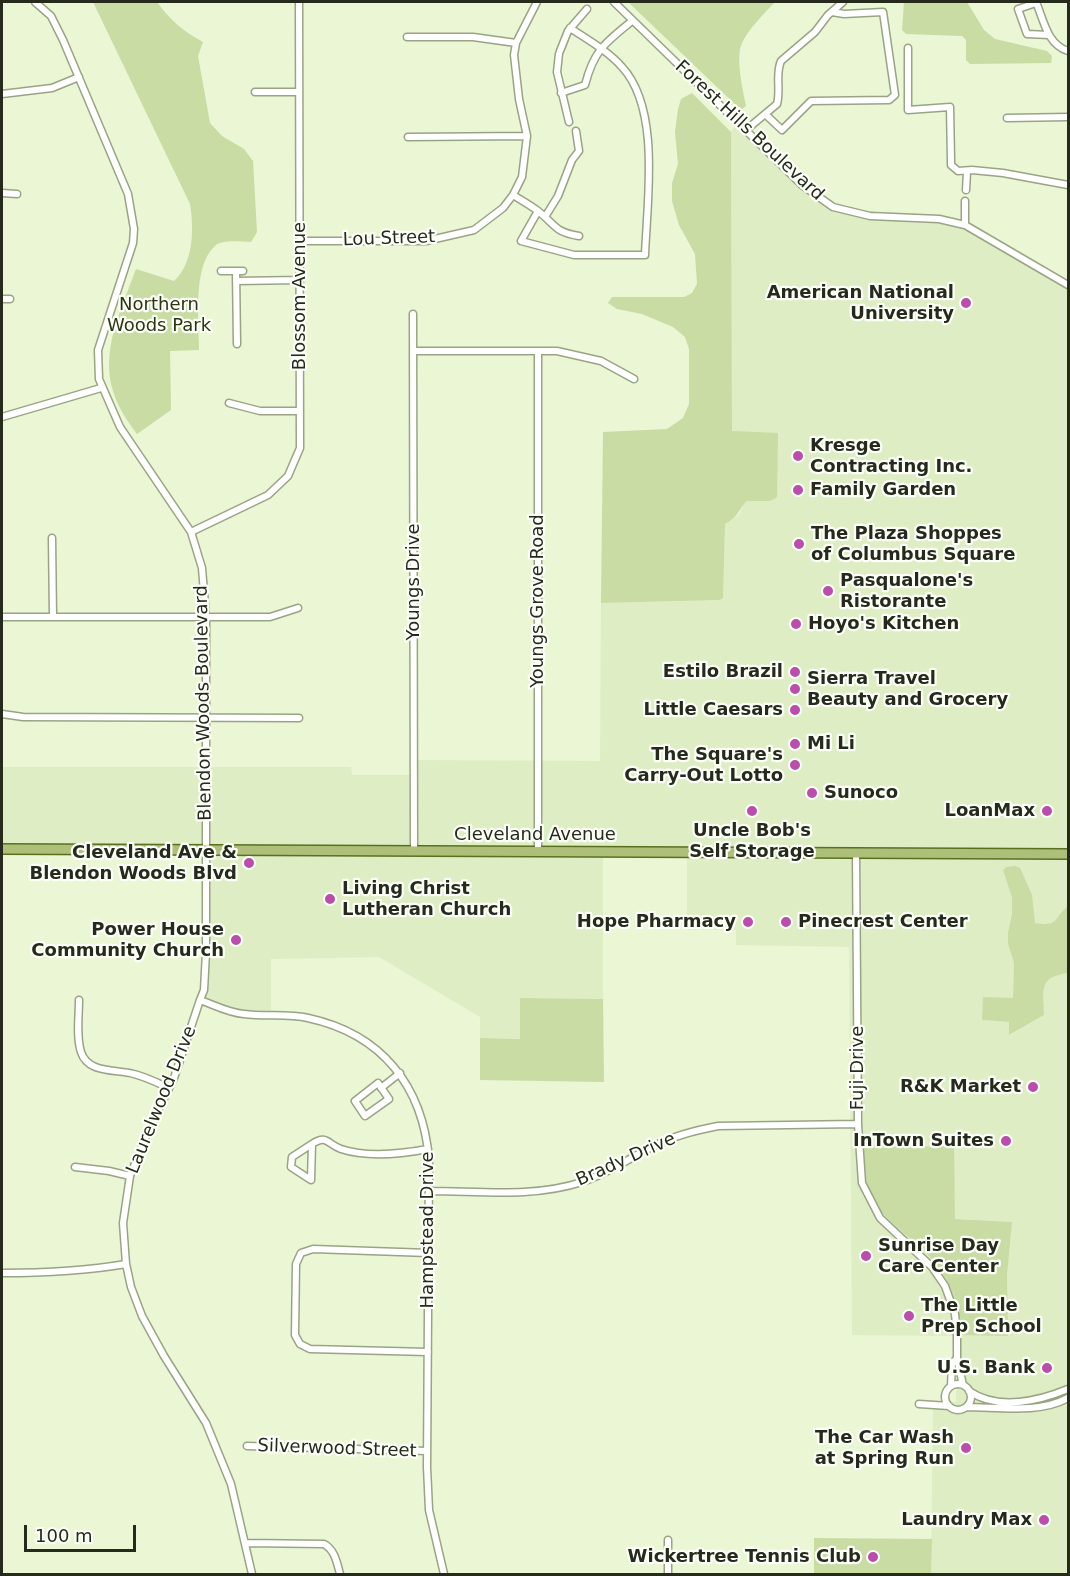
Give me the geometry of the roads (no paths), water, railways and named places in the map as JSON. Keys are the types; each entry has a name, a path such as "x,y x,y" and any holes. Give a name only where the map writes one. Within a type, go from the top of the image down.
{"main road":[{"name":"Cleveland Avenue","path":"2,849 1068,854"}],"street":[{"name":"Blendon Woods Boulevard","path":"35,2 51,16 63,40 128,194 134,229 130,256 98,350 97,370 101,388 120,427 191,532 202,568 206,617 206,850"},
{"name":"Blossom Avenue","path":"191,532 268,495 288,476 300,448 299,2"},
{"name":"Lou Street","path":"300,241 426,241 474,230 503,208 522,177 527,136 519,99 514,55 516,43 537,2"},
{"name":"Forest Hills Boulevard","path":"614,2 802,185 833,207 870,216 939,219 965,225 1068,285"},
{"path":"746,130 777,104 779,63 815,32 843,2"},
{"path":"1049,35 1027,34 1018,9 1036,2 1049,35 1058,47 1068,51"},
{"path":"569,122 556,72 560,52 570,28 587,9"},
{"path":"765,114 782,130 811,101 889,100 893,98 896,92 883,12 844,14 832,12"},
{"path":"561,93 585,85 590,64 600,48 632,21"},
{"path":"538,211 521,241 574,255 645,255 649,159 647,119 631,78 621,66 600,48 570,28"},
{"path":"407,37 473,38 516,43"},
{"path":"908,48 908,110 950,107 951,165 958,171 1003,173 1068,185"},
{"path":"2,94 52,88 79,77"},
{"path":"255,92 299,92"},
{"path":"1007,118 1068,117"},
{"path":"545,217 558,196 572,160 579,150 576,131"},
{"path":"408,137 527,136"},
{"path":"966,190 967,172"},
{"path":"2,193 16,194"},
{"path":"513,195 538,211 551,225 564,233 579,236"},
{"path":"965,225 966,201"},
{"path":"221,271 239,271 236,281 237,344"},
{"path":"236,281 300,280"},
{"path":"2,299 10,299"},
{"name":"Youngs Drive","path":"413,314 414,850"},
{"path":"413,351 557,351 601,361 634,380"},
{"name":"Youngs Grove Road","path":"538,352 538,851"},
{"path":"2,417 101,388"},
{"path":"229,403 260,411 300,411"},
{"path":"52,538 53,617"},
{"path":"2,617 270,617 298,608"},
{"path":"2,714 23,717 299,717"},
{"name":"Laurelwood Drive","path":"206,850 204,990 169,1088 130,1176 123,1223 126,1264 136,1304 149,1330 206,1423 231,1484 252,1575"},
{"name":"Fuji Drive","path":"856,853 858,1124 862,1184 880,1218 932,1267 945,1286 955,1314 957,1358 963,1385"},
{"path":"79,1000 79,1045 86,1062 95,1068 136,1074 169,1088"},
{"name":"Hampstead Drive","path":"200,1000 238,1014 308,1017 338,1027 363,1039 400,1073 420,1113 429,1149 430,1191 427,1451 429,1510 444,1575"},
{"path":"381,1088 400,1073"},
{"path":"378,1083 381,1088 389,1099 365,1116 355,1101 378,1083"},
{"name":"Brady Drive","path":"430,1191 510,1192 567,1186 601,1175 657,1144 718,1126 858,1124"},
{"path":"312,1144 310,1180 291,1167 292,1157 318,1140 326,1140 340,1149 388,1156 429,1149"},
{"path":"75,1167 130,1176"},
{"path":"428,1352 310,1349 300,1344 295,1335 296,1276 298,1258 302,1253 313,1249 429,1253"},
{"path":"2,1273 56,1273 126,1264"},
{"name":"Fuji Drive","path":"951,1386 952,1364 957,1358"},
{"path":"930,1405 945,1395 951,1386 963,1385 985,1400 1017,1401 1049,1397 1068,1389"},
{"path":"966,1407 970,1400 969,1391"},
{"path":"945,1395 949,1406"},
{"path":"919,1404 949,1406 956,1410 966,1407 1043,1407 1058,1404 1068,1398"},
{"name":"Silverwood Street","path":"247,1446 427,1451"},
{"path":"668,1540 668,1575"},
{"path":"246,1543 318,1544 328,1547 334,1555 340,1575"}],"place":[{"name":"American National University","path":"966,303"},
{"name":"Kresge Contracting Inc.","path":"798,456"},
{"name":"Family Garden","path":"798,490"},
{"name":"The Plaza Shoppes of Columbus Square","path":"799,544"},
{"name":"Pasqualone's Ristorante","path":"828,591"},
{"name":"Hoyo's Kitchen","path":"796,624"},
{"name":"Estilo Brazil","path":"795,672"},
{"name":"Sierra Travel Beauty and Grocery","path":"795,689"},
{"name":"Little Caesars","path":"795,710"},
{"name":"Mi Li","path":"795,744"},
{"name":"The Square's Carry-Out Lotto","path":"795,765"},
{"name":"Sunoco","path":"812,793"},
{"name":"Uncle Bob's Self Storage","path":"752,811"},
{"name":"LoanMax","path":"1047,811"},
{"name":"Cleveland Ave & Blendon Woods Blvd","path":"249,863"},
{"name":"Living Christ Lutheran Church","path":"330,899"},
{"name":"Hope Pharmacy","path":"748,922"},
{"name":"Pinecrest Center","path":"786,922"},
{"name":"Power House Community Church","path":"236,940"},
{"name":"R&K Market","path":"1033,1087"},
{"name":"InTown Suites","path":"1006,1141"},
{"name":"Sunrise Day Care Center","path":"866,1256"},
{"name":"The Little Prep School","path":"909,1316"},
{"name":"U.S. Bank","path":"1047,1368"},
{"name":"The Car Wash at Spring Run","path":"966,1448"},
{"name":"Laundry Max","path":"1044,1520"},
{"name":"Wickertree Tennis Club","path":"873,1557"}],"park label":[{"name":"Northern Woods Park","path":"159,315"}]}
